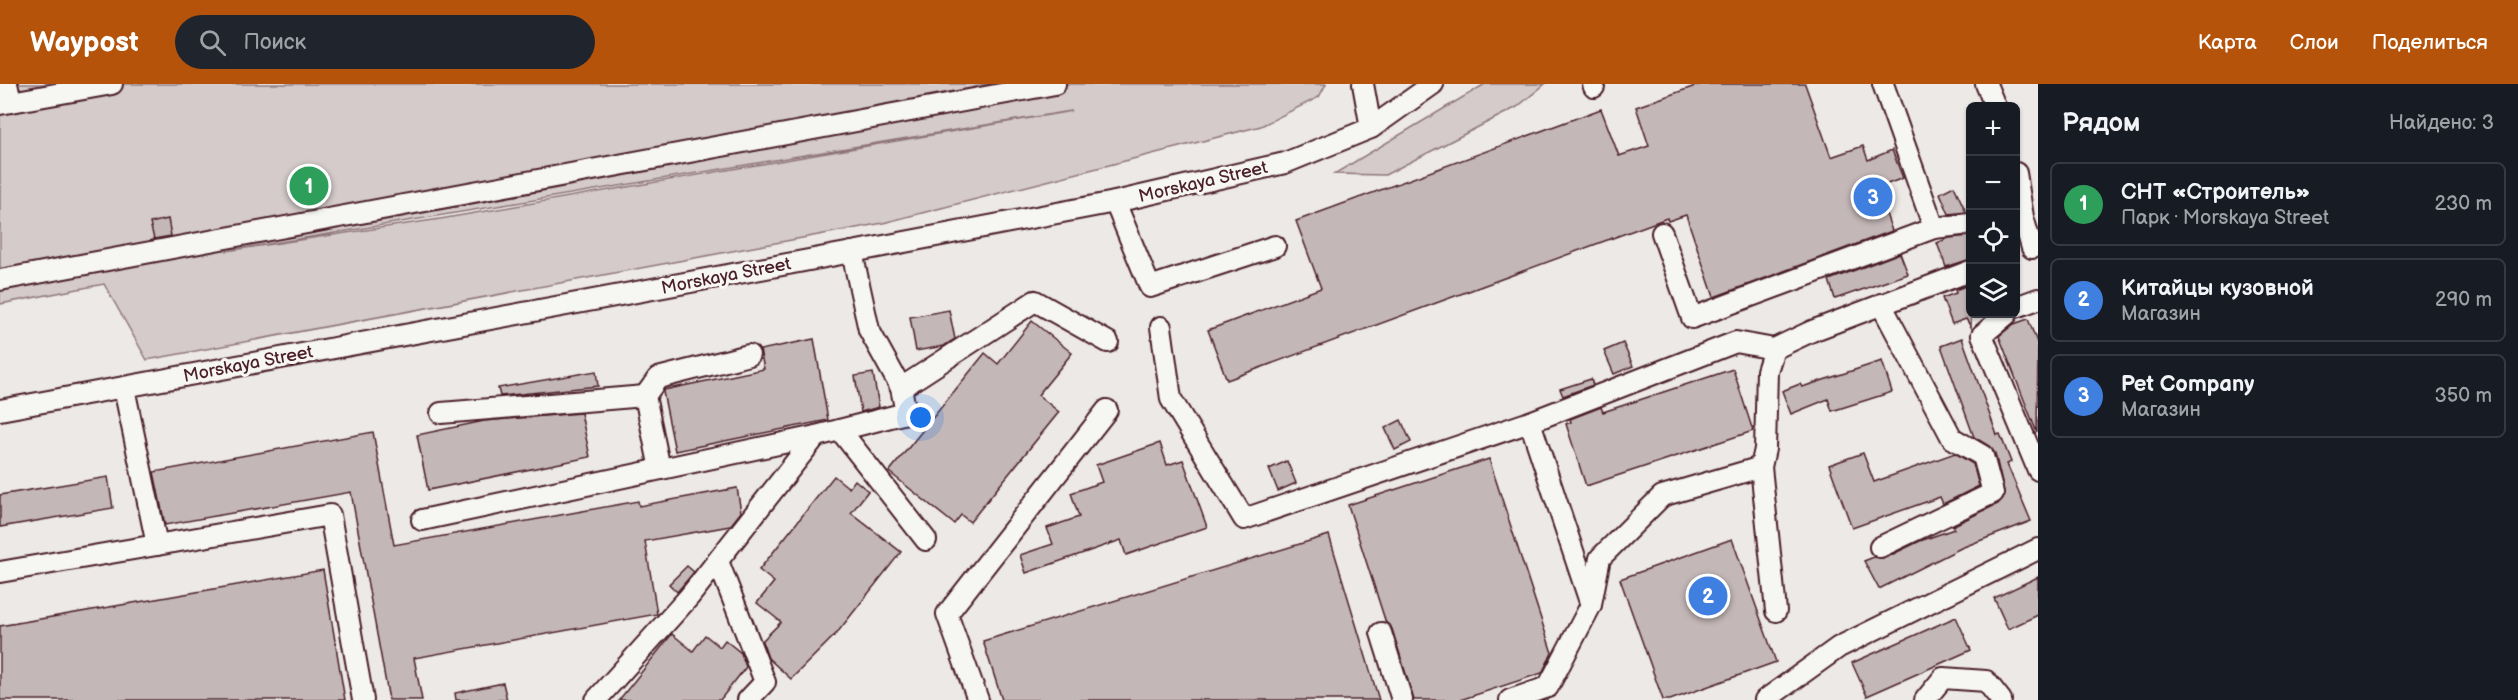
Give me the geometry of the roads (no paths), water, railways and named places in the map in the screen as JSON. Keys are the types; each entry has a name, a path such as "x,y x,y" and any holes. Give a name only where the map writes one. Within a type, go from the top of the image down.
{"street":[{"path":"6,97 112,84"},
{"path":"0,280 1055,84"},
{"path":"1364,84 1371,128"},
{"name":"Morskaya Street","path":"0,411 1115,202 1285,163 1371,128 1432,84"},
{"path":"1883,84 1934,228"},
{"path":"1986,84 1993,102"},
{"path":"1115,202 1150,287 1275,246"},
{"path":"2020,221 2029,249"},
{"path":"1662,233 1692,318 1934,228 1966,225"},
{"path":"422,520 816,436 906,413 901,388 869,330 852,252"},
{"path":"1161,327 1171,399 1244,519 1530,422 1736,342 1774,349 1812,331 1966,273"},
{"path":"2020,306 2038,299"},
{"path":"901,388 1035,301 1108,342"},
{"path":"1880,547 1994,493 1983,456 1952,438 1881,304"},
{"path":"2002,318 1982,334 2038,470"},
{"path":"1774,349 1767,371 1765,449 1761,467 1776,611"},
{"path":"660,469 645,396 658,378 749,355"},
{"path":"124,388 157,545"},
{"path":"441,413 645,396"},
{"path":"978,700 947,614 1107,410"},
{"path":"1530,422 1591,605"},
{"path":"840,430 926,540"},
{"path":"596,700 689,597 816,436"},
{"path":"1510,700 1548,687 1591,605 1600,558 1662,496 1761,467"},
{"path":"0,572 330,515 363,700"},
{"path":"1766,700 1839,647 2038,549"},
{"path":"718,561 765,682 748,700"},
{"path":"1381,633 1402,700"},
{"path":"1925,700 1943,678 1986,681 2001,700"}],"place":[{"name":"СНТ «Строитель»","path":"309,186"},
{"name":"Pet Company","path":"1873,197"},
{"name":"Китайцы кузовной","path":"1708,596"}]}
